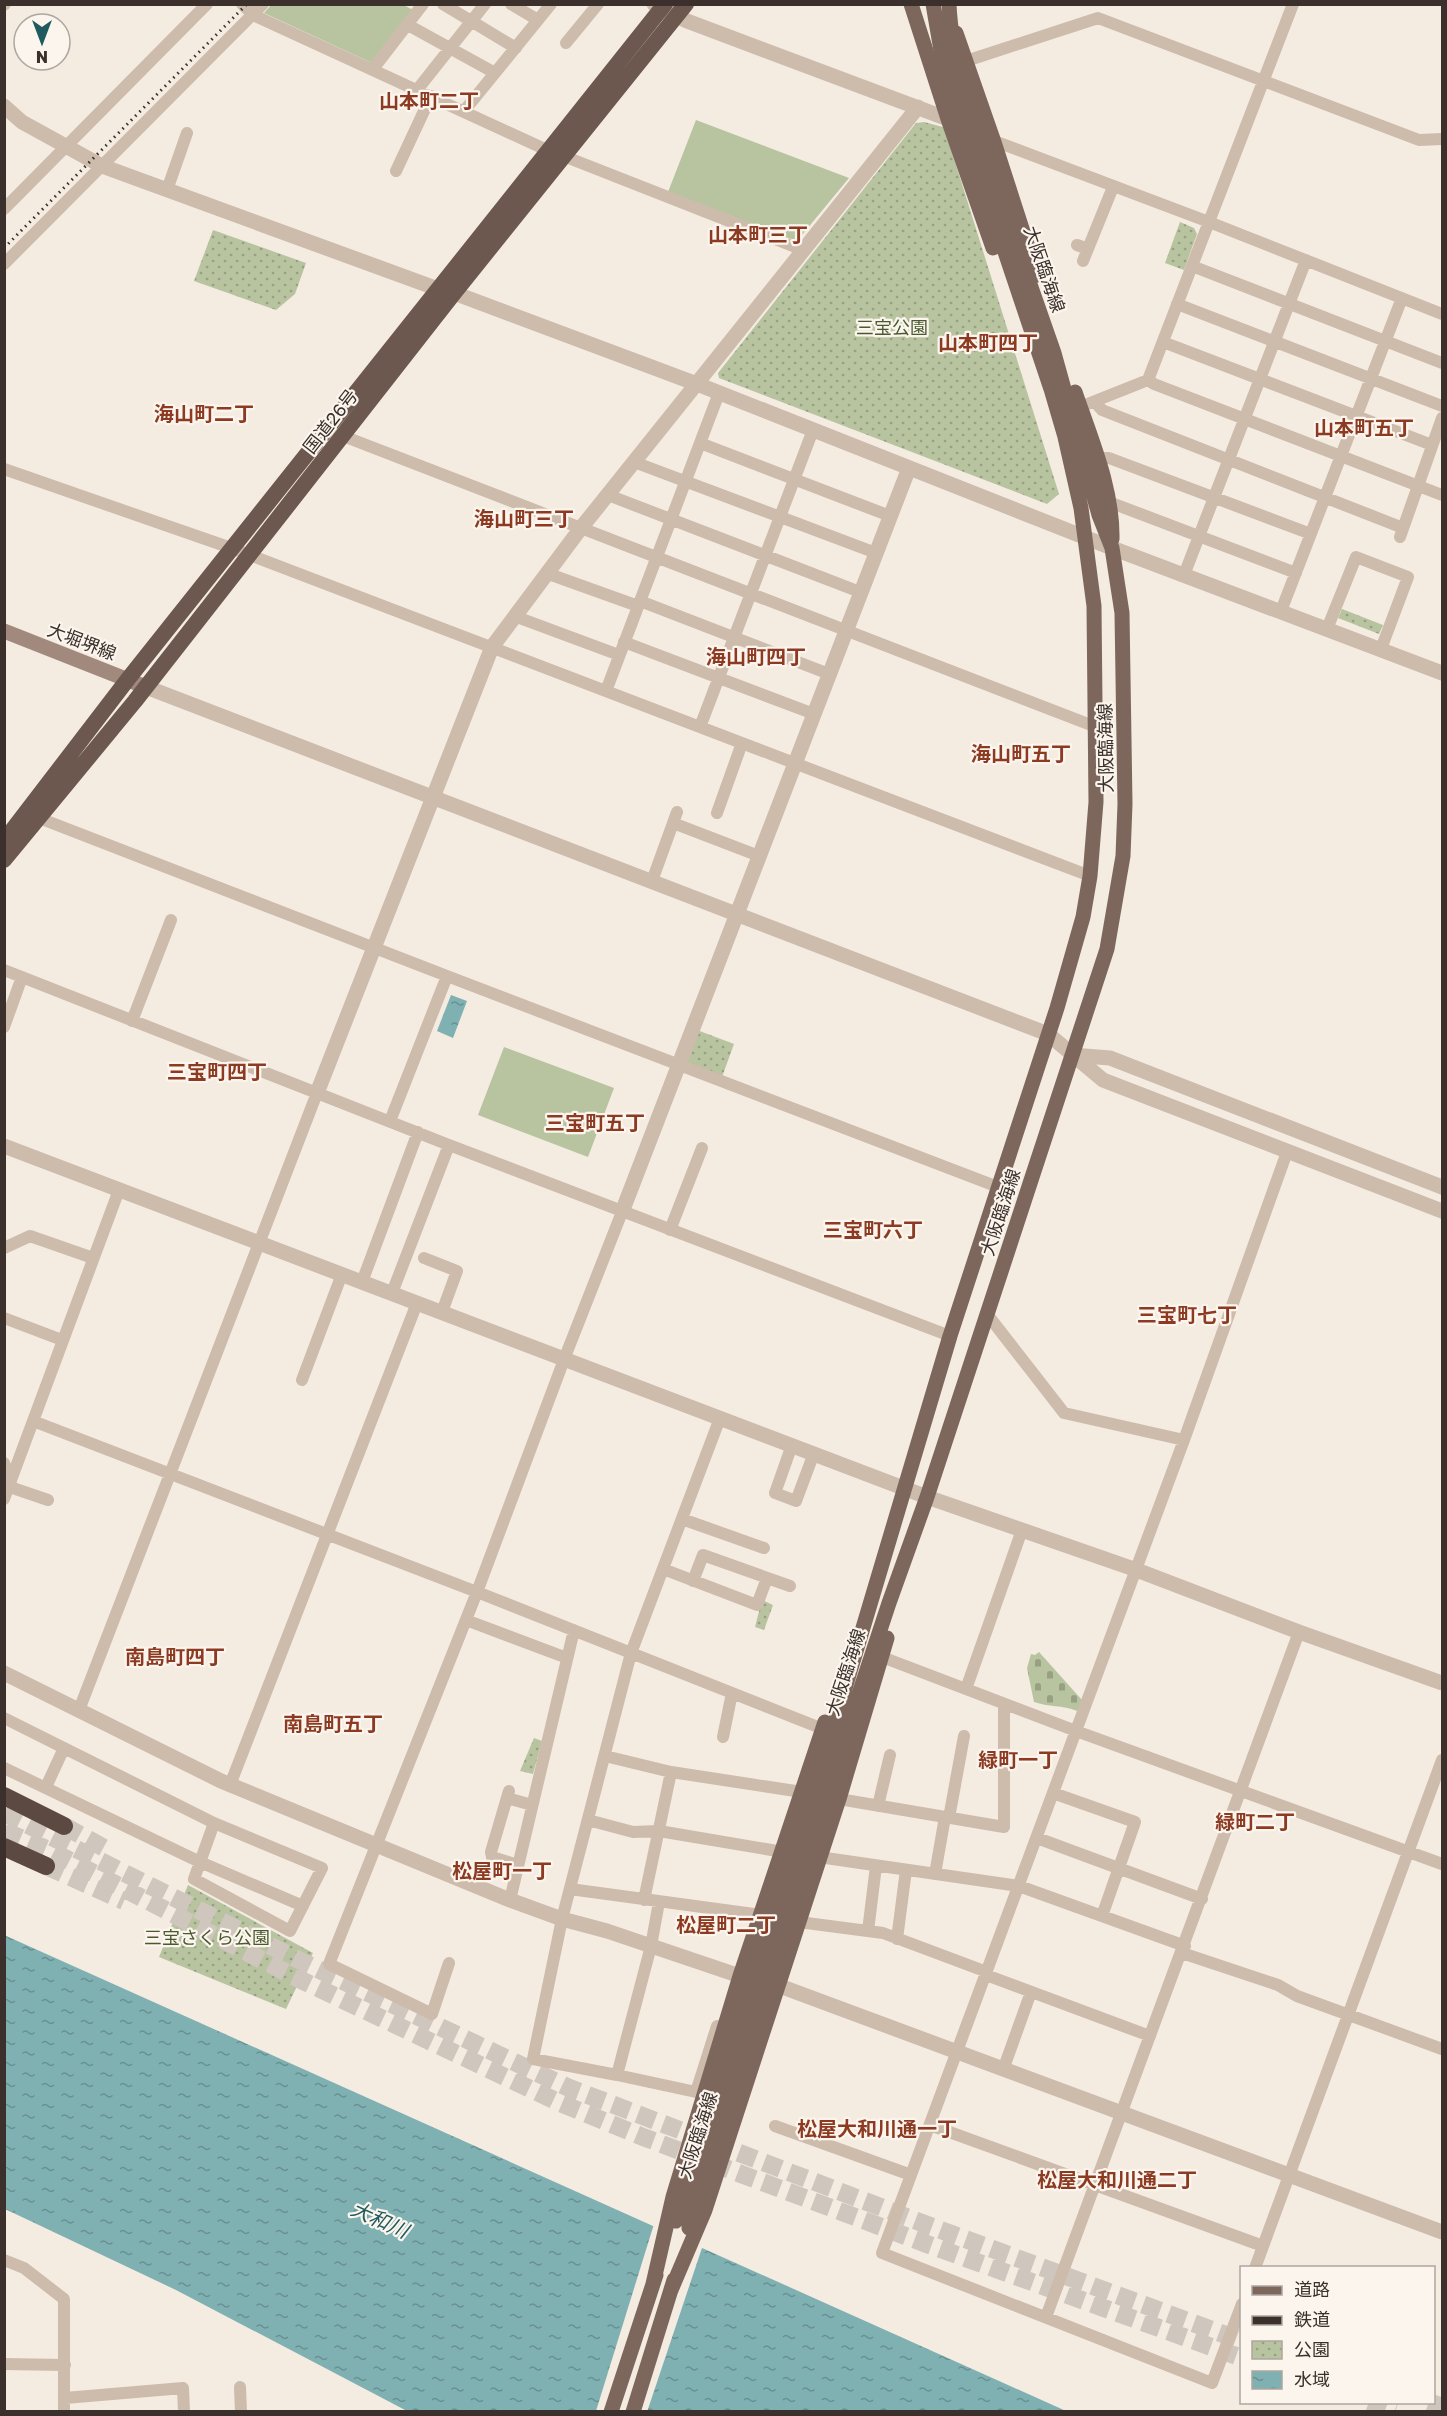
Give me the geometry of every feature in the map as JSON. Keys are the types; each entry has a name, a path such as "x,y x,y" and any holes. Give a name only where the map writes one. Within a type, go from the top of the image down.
{"highway":[{"name":"国道26号","path":"4,860 146,687 343,436 549,151 669,8"},
{"name":"国道26号","path":"6,836 128,680 446,291 566,157 669,8"},
{"path":"4,1796 64,1826"},
{"path":"4,1847 46,1866"}],"main road":[{"path":"911,4 948,119 1076,489"},
{"name":"大阪臨海線","path":"812,1798 889,1603 927,1497 1107,949 1123,856 1125,804 1122,613 1112,548 1099,515 1054,353 1004,229 943,62 933,4"},
{"path":"947,4 1088,404 1109,502 1112,520 1112,548"},
{"name":"大阪臨海線","path":"633,2412 671,2290 689,2204 950,1336 1048,1034 1083,917 1090,876 1096,802 1096,727 1094,606 1085,538 1065,437 962,80 952,39 947,4"},
{"name":"大堀堺線","path":"4,631 146,687"},
{"path":"689,2204 714,2063 737,1975 783,1852 812,1798 823,1729 869,1579 906,1488"},
{"path":"611,2412 653,2284 746,2085 839,1799 927,1497"}],"street":[{"path":"4,209 207,4"},
{"path":"242,4 253,15 549,151"},
{"path":"4,264 263,4"},
{"path":"373,69 423,4"},
{"path":"443,4 516,48"},
{"path":"417,90 485,4"},
{"path":"511,4 538,20"},
{"path":"464,111 551,4"},
{"path":"566,43 597,4"},
{"path":"1088,404 1149,380 1293,4"},
{"path":"669,8 948,119 994,142 1209,222 1443,314"},
{"path":"966,61 1098,18 1419,140 1443,139"},
{"path":"408,25 495,74"},
{"path":"396,171 431,96"},
{"path":"4,106 22,122 102,166 697,384 1085,538 1443,673"},
{"path":"79,1710 169,1472 492,648 581,528 918,107"},
{"path":"4,121 22,122"},
{"path":"167,190 187,133"},
{"path":"566,157 803,250"},
{"path":"1083,261 1082,247 1113,187"},
{"path":"1184,575 1306,260"},
{"path":"1192,266 1443,363"},
{"path":"1281,611 1402,298"},
{"path":"1178,304 1443,406"},
{"path":"1163,342 1432,446"},
{"path":"1149,380 1154,384 1443,495"},
{"path":"606,691 719,393"},
{"path":"1088,404 1325,496 1401,533 1443,418"},
{"path":"700,727 813,430"},
{"path":"343,436 1096,727"},
{"path":"700,443 890,516"},
{"path":"1098,458 1109,458 1311,534"},
{"path":"634,462 876,553"},
{"path":"449,1963 432,2014 329,1964 477,1592 565,1357 909,468"},
{"path":"4,469 234,549 1090,876"},
{"path":"608,495 860,592"},
{"path":"1109,502 1296,573"},
{"path":"1327,629 1356,557 1407,577 1380,649"},
{"path":"546,573 735,636 829,674"},
{"path":"514,616 619,655"},
{"path":"624,642 814,714"},
{"path":"146,687 1048,1034 1103,1080 1443,1211"},
{"path":"717,813 742,743"},
{"path":"39,818 998,1187"},
{"path":"652,881 675,818 759,856"},
{"path":"132,1021 160,963 171,920"},
{"path":"4,970 622,1212 950,1336"},
{"path":"390,1121 447,976"},
{"path":"4,1026 22,977"},
{"path":"1072,1055 1110,1058 1443,1187"},
{"path":"362,1282 418,1132"},
{"path":"392,1293 449,1145"},
{"path":"4,1146 565,1357 927,1497 1134,1569 1299,1632 1443,1683"},
{"path":"670,1230 702,1148"},
{"path":"1240,2309 1212,2383 882,2253 1134,1569 1184,1440 1287,1152"},
{"path":"4,1499 119,1190"},
{"path":"4,1248 30,1236 93,1258"},
{"path":"424,1258 457,1271 442,1312"},
{"path":"302,1380 324,1338 342,1275"},
{"path":"230,1785 417,1302"},
{"path":"987,1314 1064,1413 1184,1440"},
{"path":"4,1318 62,1340"},
{"path":"720,1418 631,1653 562,1919 533,2059 696,2092 737,1975"},
{"path":"33,1421 477,1592 823,1729"},
{"path":"792,1445 775,1493 796,1501 814,1453"},
{"path":"4,1463 8,1484"},
{"path":"8,1484 48,1500"},
{"path":"682,1518 764,1548"},
{"path":"966,1689 1022,1530"},
{"path":"693,1581 704,1555 790,1586"},
{"path":"663,1569 758,1605 768,1578"},
{"path":"466,1620 567,1659"},
{"path":"510,1900 574,1630"},
{"path":"1046,2317 1121,2112 1184,1950 1299,1632"},
{"path":"882,1657 1076,1731 1443,1864"},
{"path":"4,1672 230,1785 510,1900 562,1919 607,1930 737,1975 777,1985 1443,2232"},
{"path":"723,1737 732,1693"},
{"path":"839,1799 1004,1827 1004,1704"},
{"path":"4,1718 214,1823 322,1868 290,1931 194,1880 214,1823"},
{"path":"934,1874 964,1736"},
{"path":"46,1787 64,1748"},
{"path":"878,1806 890,1755"},
{"path":"605,1756 671,1772 812,1798"},
{"path":"1256,2266 1443,1760"},
{"path":"4,1768 200,1862 303,1906"},
{"path":"644,1900 671,1772"},
{"path":"1053,1793 1135,1822 1102,1916"},
{"path":"518,1865 492,1857 508,1794 532,1805"},
{"path":"588,1821 633,1832 659,1831 820,1858 1019,1886 1269,1982 1297,1996 1443,2049"},
{"path":"1036,1838 1202,1899"},
{"path":"868,1931 876,1866"},
{"path":"897,1939 906,1870"},
{"path":"570,1889 761,1915"},
{"path":"617,2075 651,1946 659,1902"},
{"path":"799,1922 868,1931 897,1939 1150,2036"},
{"path":"1003,2070 1031,1992"},
{"path":"930,2125 1263,2246"},
{"path":"775,2126 912,2175"},
{"path":"4,2260 24,2268 64,2299 64,2412"},
{"path":"4,2364 65,2365"},
{"path":"240,2387 241,2412"},
{"path":"64,2398 183,2388 184,2412"}],"green space":[{"path":"272,4 402,4 413,10 372,63 264,13"},
{"path":"696,120 849,178 797,241 668,192"},
{"name":"三宝公園","path":"924,122 943,127 947,136 1059,494 1047,504 719,378 718,373 916,123"},
{"path":"1180,222 1194,228 1197,234 1184,270 1165,263"},
{"path":"213,230 306,263 295,294 276,310 194,281"},
{"path":"1342,609 1383,625 1379,634 1338,618"},
{"path":"697,1030 734,1044 722,1077 688,1064 686,1060"},
{"path":"504,1047 614,1088 588,1157 478,1115"},
{"path":"762,1600 773,1605 764,1630 755,1627"},
{"path":"1039,1652 1082,1700 1077,1711 1034,1702 1027,1668 1031,1654 1035,1655"},
{"path":"534,1738 542,1741 533,1774 520,1771"},
{"name":"三宝さくら公園","path":"188,1885 313,1953 286,2009 159,1957"}],"water":[{"path":"451,995 467,1001 453,1038 437,1031"},
{"name":"大和川","path":"4,1935 1066,2411 407,2411 176,2290 5,2209"}],"pier":[{"path":"654,2224 703,2245 647,2412 596,2411"}],"tunnel":[{"path":"4,1813 307,1964 567,2087 930,2226 1240,2340"},
{"path":"64,1826 108,1850"},
{"path":"4,1831 51,1851 301,1980 560,2103 643,2137 924,2243 1240,2357"},
{"path":"46,1866 124,1901"},
{"path":"1374,2404 1395,2412"},
{"path":"1434,2404 1442,2407"}],"railway":[{"path":"4,248 247,4"}],"district":[{"name":"山本町二丁","path":"429,100"},
{"name":"山本町三丁","path":"758,234"},
{"name":"山本町四丁","path":"988,342"},
{"name":"海山町二丁","path":"204,413"},
{"name":"山本町五丁","path":"1364,427"},
{"name":"海山町三丁","path":"524,518"},
{"name":"海山町四丁","path":"756,656"},
{"name":"海山町五丁","path":"1021,753"},
{"name":"三宝町四丁","path":"217,1071"},
{"name":"三宝町五丁","path":"595,1122"},
{"name":"三宝町六丁","path":"873,1229"},
{"name":"三宝町七丁","path":"1187,1314"},
{"name":"南島町四丁","path":"175,1656"},
{"name":"南島町五丁","path":"333,1723"},
{"name":"緑町一丁","path":"1018,1759"},
{"name":"緑町二丁","path":"1255,1821"},
{"name":"松屋町一丁","path":"502,1870"},
{"name":"松屋町二丁","path":"726,1924"},
{"name":"松屋大和川通一丁","path":"877,2128"},
{"name":"松屋大和川通二丁","path":"1117,2179"}]}
